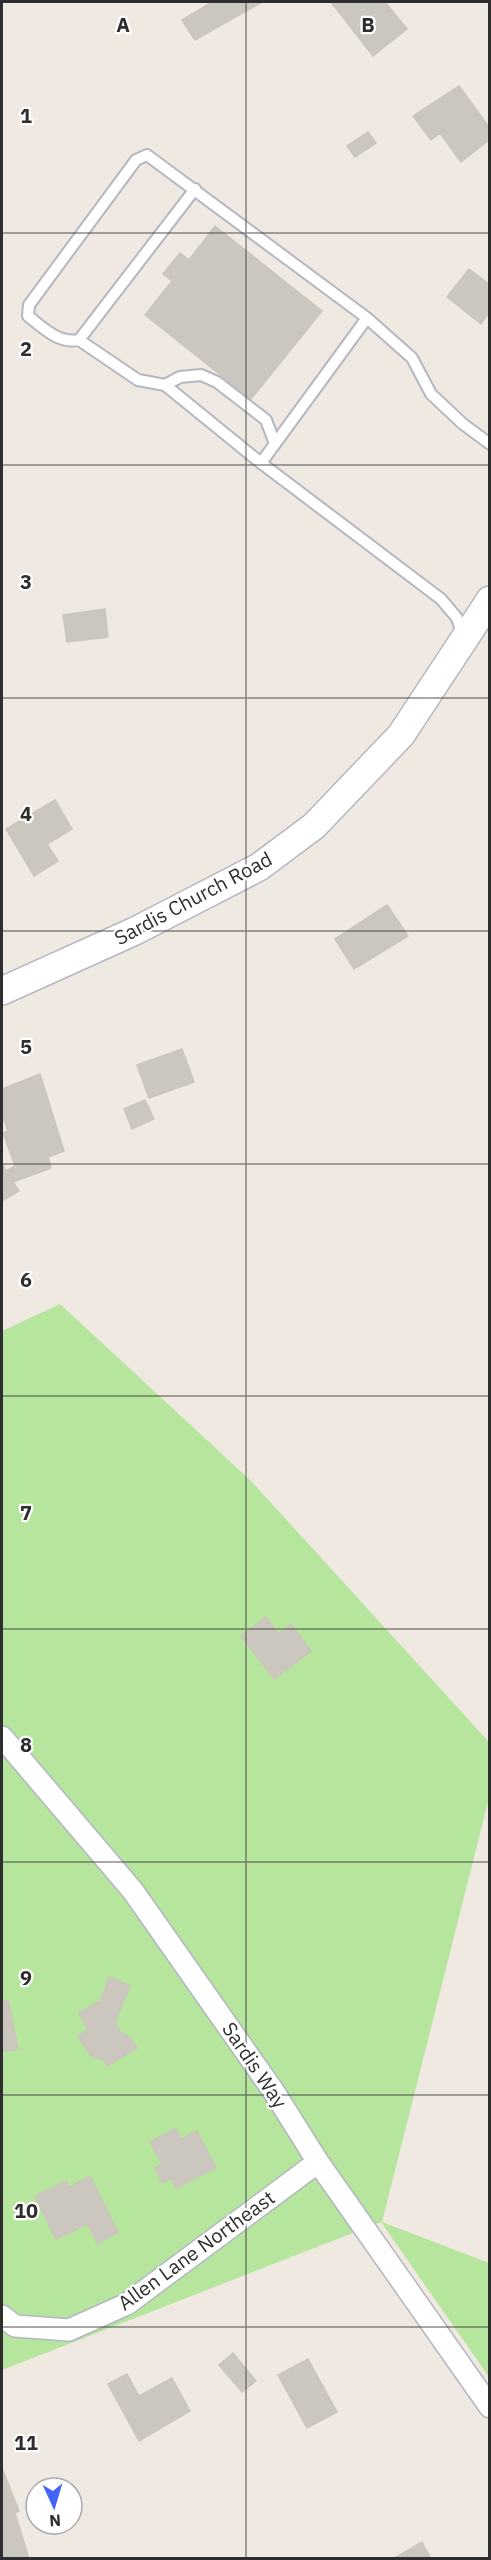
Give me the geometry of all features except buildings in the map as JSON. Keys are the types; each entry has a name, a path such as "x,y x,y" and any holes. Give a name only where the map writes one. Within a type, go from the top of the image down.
{"street":[{"name":"Sardis Church Road","path":"2,991 135,931 259,867 314,826 401,735 489,600"},
{"name":"Sardis Way","path":"2,1737 133,1891 274,2092 318,2162 489,2407"},
{"name":"Allen Lane Northeast","path":"2,2316 15,2326 69,2330 127,2304 318,2162"}],"lane":[{"path":"195,189 79,340 68,342 28,316 29,305 136,160 147,155 195,189 366,318 412,358 431,394 489,444"},
{"path":"261,463 366,318"},
{"path":"79,340 138,380 165,385 261,463 441,599 457,618 464,639"},
{"path":"165,385 180,377 201,375 217,382 266,420 273,431 275,444"}],"green space":[{"path":"60,1304 251,1481 489,1742 489,1798 382,2222 489,2263 489,2377 381,2222 2,2370 2,1331"}]}
